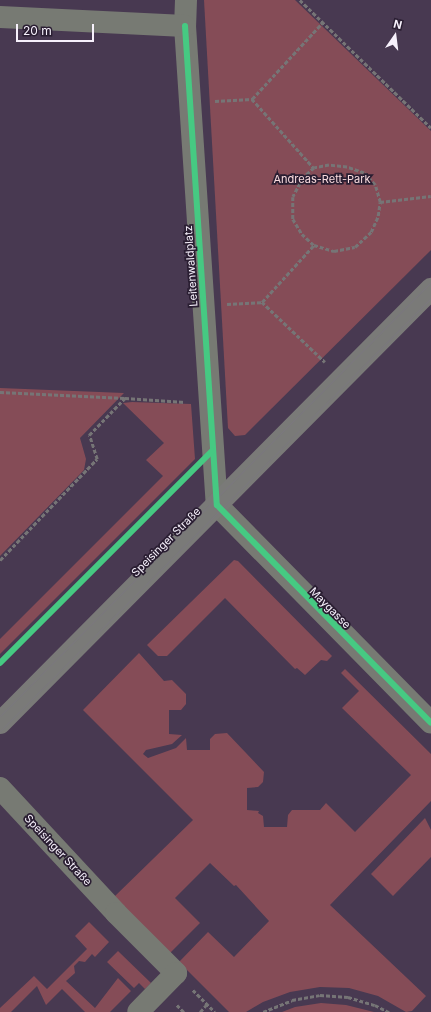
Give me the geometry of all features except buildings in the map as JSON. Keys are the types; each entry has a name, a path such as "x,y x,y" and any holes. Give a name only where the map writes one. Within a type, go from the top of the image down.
{"main road":[{"name":"Speisinger Straße","path":"0,723 431,289"}],"street":[{"name":"Leitenwaldplatz","path":"186,0 185,26 217,505"},
{"path":"0,17 185,26"},
{"name":"Maygasse","path":"217,505 431,723"},
{"name":"Speisinger Straße","path":"0,788 99,895 176,973"},
{"path":"138,1012 176,973"}],"path":[{"path":"300,0 431,128"},
{"path":"190,102 252,99 323,22"},
{"path":"252,99 314,168"},
{"path":"335,165 364,173 375,185 380,202 378,216 371,232 355,247 334,251 314,245 302,234 293,219 293,197 303,178 314,168 335,165"},
{"path":"380,202 431,196"},
{"path":"204,306 262,302 314,245"},
{"path":"262,302 342,379"},
{"path":"0,392 210,404"},
{"path":"0,560 97,459 88,435 125,398"},
{"path":"176,973 215,1012"},
{"path":"263,1012 292,1000 320,995 348,997 375,1005 389,1012"},
{"path":"200,1012 207,1004"}],"green space":[{"name":"Andreas-Rett-Park","path":"204,0 295,0 431,131 431,250 245,435 235,436 228,428"},
{"path":"0,388 124,393 80,438 86,459 84,470 0,556"},
{"path":"123,403 191,404 195,459 0,654 0,639 163,476 146,460 164,443"},
{"path":"234,560 238,561 332,656 327,661 321,660 305,675 297,668 295,669 225,598 167,656 158,656 147,645"},
{"path":"139,653 164,681 172,680 186,694 186,704 181,710 169,710 169,734 182,735 172,744 146,750 143,754 148,758 176,748 186,738 187,750 210,750 210,739 215,734 227,733 264,772 263,782 258,787 247,788 247,810 259,811 258,813 263,816 264,827 287,827 288,815 292,810 320,810 326,803 355,832 411,775 342,708 359,691 341,673 345,669 431,754 431,801 330,905 426,996 412,1011 406,1012 378,996 349,988 320,987 290,992 263,1002 246,1012 229,1012 179,962 208,932 234,957 269,921 236,885 234,886 210,863 175,898 200,923 170,953 114,897 193,820 83,710"},
{"path":"425,818 431,830 431,857 393,896 371,874"},
{"path":"89,922 109,942 95,957 92,954 85,962 79,961 74,966 75,973 66,981 95,1008 118,978 131,991 110,1012 85,1012 62,989 46,1005 37,986 11,1012 0,1012 0,1008 34,976 47,989 87,949 75,936"},
{"path":"118,951 151,983 145,989 139,983 134,988 107,962"},
{"path":"321,1003 346,1005 374,1012 282,1012 295,1007"}],"tram line":[{"path":"0,716 431,282"},
{"path":"0,731 431,298"}],"cycle path":[{"path":"185,26 217,505 431,723"},
{"path":"0,663 212,451"}]}
